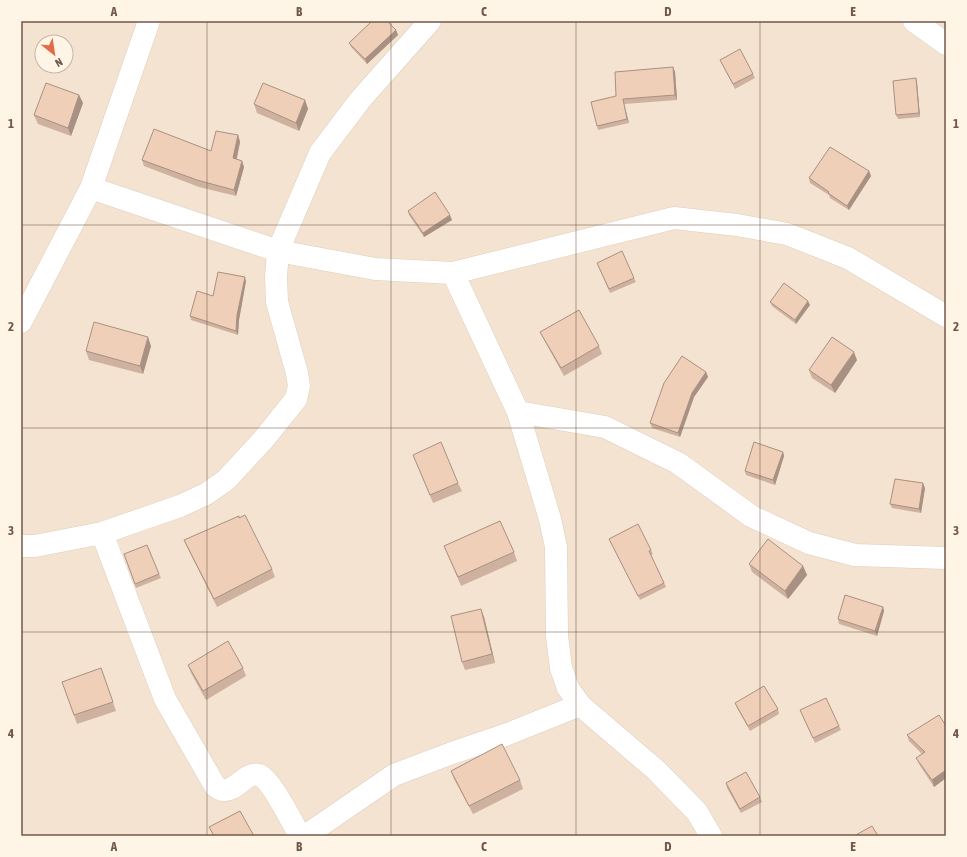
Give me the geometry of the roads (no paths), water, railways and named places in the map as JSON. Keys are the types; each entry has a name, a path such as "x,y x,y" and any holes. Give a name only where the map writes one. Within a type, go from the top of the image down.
{"street":[{"path":"21,322 91,188 148,21"},
{"path":"21,546 35,546 102,532 180,506 206,494 226,480 263,440 296,399 299,386 297,373 277,302 276,277 278,251 320,153 360,100 430,21"},
{"path":"914,21 946,44"},
{"path":"91,188 278,251 375,269 453,272 674,218 737,224 787,234 848,258 946,316"},
{"path":"453,272 518,412 550,519 556,547 557,636 561,668 568,688 580,705 656,770 698,812 711,836"},
{"path":"518,412 605,427 678,463 751,516 809,544 855,555 946,558"},
{"path":"102,532 165,699 215,786 224,790 231,788 251,775 259,775 268,782 300,836"},
{"path":"305,836 394,775 505,735 580,705"}]}
